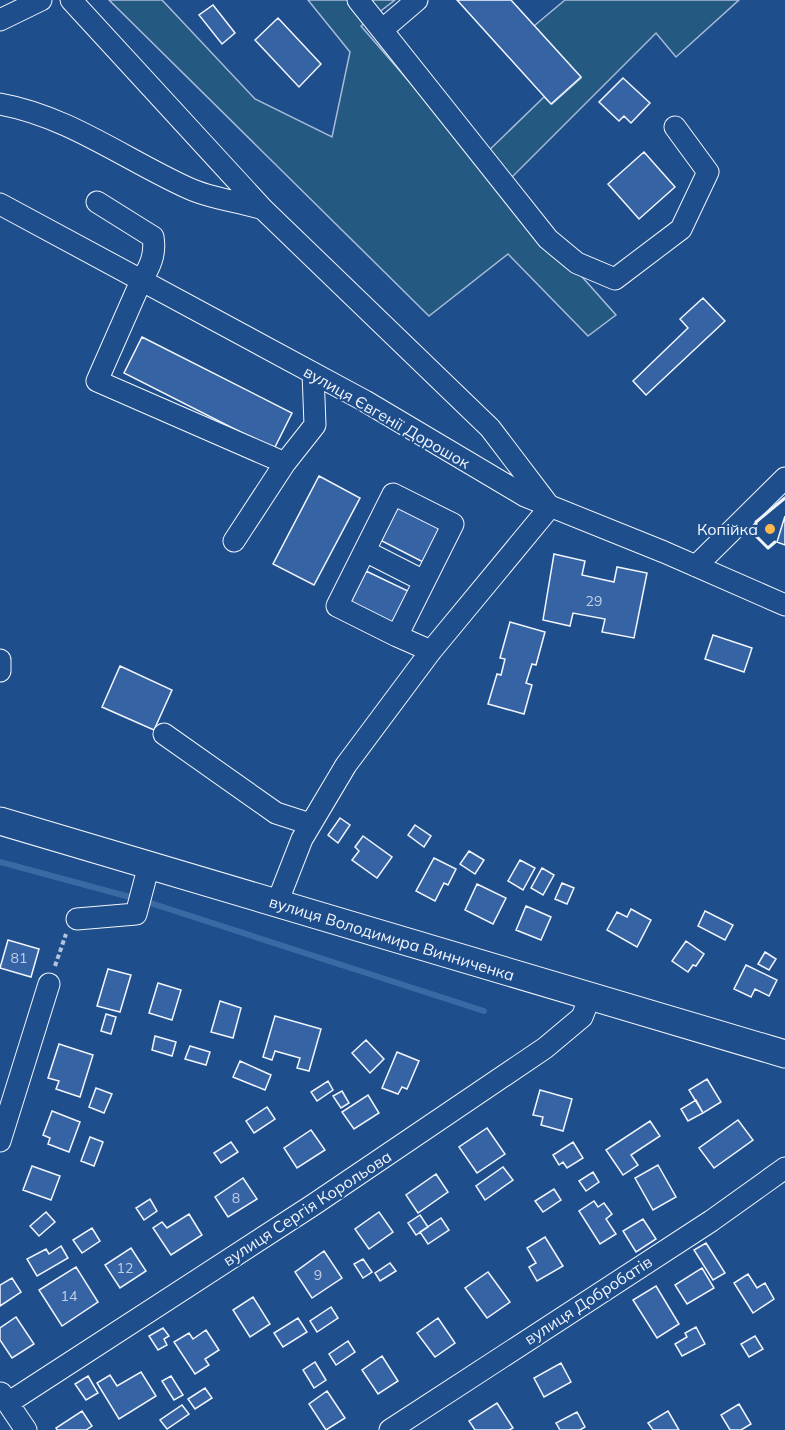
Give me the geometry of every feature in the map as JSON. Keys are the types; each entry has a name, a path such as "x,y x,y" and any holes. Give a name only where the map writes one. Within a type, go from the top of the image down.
{"main road":[{"name":"вулиця Володимира Винниченка","path":"0,820 785,1054"}],"street":[{"path":"0,20 41,0"},
{"path":"71,0 263,210 490,428 550,507 430,651 346,765 310,824 290,864 277,903"},
{"path":"358,0 548,239 577,263 615,279 681,229 708,172 675,127"},
{"path":"382,30 417,0"},
{"path":"0,104 18,107 81,133 190,189 263,210"},
{"path":"97,202 153,237 155,248 149,270 141,281 97,381 285,463"},
{"name":"вулиця Євгенії Дорошок","path":"0,204 389,415 501,484 550,507 785,605"},
{"path":"234,541 285,463 315,425 313,373"},
{"path":"696,566 785,478"},
{"path":"397,636 453,524 393,494 337,606 397,636 430,651"},
{"path":"364,551 424,581"},
{"path":"0,660 0,671"},
{"path":"164,734 276,813 310,824"},
{"path":"76,919 136,914 148,864"},
{"path":"0,1141 49,984"},
{"name":"вулиця Сергія Корольова","path":"4,1397 304,1211 545,1048 582,1017 590,997"},
{"name":"вулиця Добробатів","path":"390,1430 702,1226 785,1168"},
{"path":"4,1397 26,1430"}],"path":[{"path":"49,984 67,932 76,919"}],"shaded area":[{"path":"109,0 162,0 255,99 332,137 350,52 308,0 395,0 361,26 478,161 544,97 552,104 581,78 534,26 565,0 739,0 676,57 656,33 502,187 616,315 588,336 508,254 429,316"}],"building":[{"path":"457,0 511,0 581,77 551,104"},
{"path":"213,5 235,33 222,44 199,15"},
{"path":"278,18 321,64 299,87 255,40"},
{"path":"623,78 650,103 631,123 624,116 619,121 599,102"},
{"path":"644,152 675,187 639,219 608,184"},
{"path":"703,298 725,321 646,395 633,381 688,328 680,319"},
{"path":"142,337 292,413 274,449 124,373"},
{"path":"319,476 360,498 314,585 273,564"},
{"path":"397,506 442,529 425,563 380,540"},
{"path":"785,516 785,545 777,542"},
{"path":"554,554 585,561 582,575 614,582 617,567 647,573 634,638 602,632 605,619 573,613 570,626 543,620"},
{"path":"366,571 410,592 393,625 350,604"},
{"path":"510,622 545,632 536,665 532,664 526,683 532,685 524,714 488,704 497,674 501,675 505,659 500,658"},
{"path":"713,635 752,648 744,672 705,659"},
{"path":"120,666 172,690 154,730 102,707"},
{"path":"340,818 350,825 338,843 328,835"},
{"path":"415,825 431,836 424,847 408,835"},
{"path":"363,836 392,857 377,878 352,860 359,851 355,847"},
{"path":"469,851 484,860 475,874 460,864"},
{"path":"434,858 456,869 448,885 444,883 435,901 416,891"},
{"path":"520,860 535,868 523,890 508,881"},
{"path":"542,868 554,875 543,895 531,888"},
{"path":"562,883 574,888 567,904 555,899"},
{"path":"477,884 506,898 493,924 465,910"},
{"path":"526,906 551,917 541,940 516,930"},
{"path":"631,909 651,920 637,947 607,930 617,912 627,917"},
{"path":"705,911 733,925 725,940 698,926"},
{"path":"8,940 39,949 31,977 0,968"},
{"path":"686,941 704,954 696,966 693,965 688,972 672,961"},
{"path":"765,952 776,959 769,970 758,964"},
{"path":"746,965 777,980 769,996 755,989 751,997 734,989"},
{"path":"108,969 131,975 120,1012 97,1006"},
{"path":"158,983 181,990 172,1020 149,1013"},
{"path":"220,1001 241,1008 233,1038 211,1032"},
{"path":"106,1014 116,1017 111,1034 101,1031"},
{"path":"275,1016 321,1029 309,1071 297,1068 300,1058 275,1051 272,1060 263,1057"},
{"path":"155,1036 176,1042 172,1056 152,1050"},
{"path":"366,1040 384,1059 370,1073 352,1053"},
{"path":"59,1044 93,1055 80,1097 56,1089 59,1081 48,1078"},
{"path":"190,1046 210,1052 206,1065 185,1059"},
{"path":"397,1052 419,1061 407,1089 402,1087 398,1094 382,1088"},
{"path":"240,1061 271,1075 265,1090 233,1077"},
{"path":"707,1079 721,1102 703,1113 689,1090"},
{"path":"328,1081 333,1090 317,1101 311,1092"},
{"path":"96,1088 112,1094 104,1113 89,1107"},
{"path":"540,1090 572,1099 563,1131 541,1125 543,1117 533,1115"},
{"path":"342,1091 349,1103 341,1108 333,1096"},
{"path":"368,1095 379,1113 354,1129 342,1112"},
{"path":"696,1100 703,1113 688,1121 681,1109"},
{"path":"267,1107 275,1119 254,1133 246,1121"},
{"path":"52,1111 80,1122 69,1152 48,1144 50,1138 43,1135"},
{"path":"738,1120 753,1140 714,1168 699,1148"},
{"path":"650,1121 660,1136 631,1155 638,1165 623,1175 606,1150"},
{"path":"487,1128 505,1154 477,1173 459,1147"},
{"path":"311,1130 325,1150 297,1168 284,1148"},
{"path":"90,1137 103,1142 94,1166 81,1161"},
{"path":"231,1142 238,1152 221,1163 214,1153"},
{"path":"573,1142 583,1158 567,1168 563,1162 559,1165 553,1155"},
{"path":"658,1165 676,1197 653,1210 635,1178"},
{"path":"32,1166 60,1176 51,1200 23,1190"},
{"path":"503,1167 513,1180 485,1200 476,1186"},
{"path":"593,1172 599,1182 586,1191 579,1181"},
{"path":"436,1174 448,1192 418,1213 406,1195"},
{"path":"243,1178 257,1199 228,1217 215,1197"},
{"path":"554,1189 561,1200 543,1212 535,1201"},
{"path":"150,1199 157,1211 144,1220 136,1208"},
{"path":"594,1201 598,1207 604,1203 612,1214 606,1219 616,1234 600,1244 579,1211"},
{"path":"46,1212 55,1222 39,1236 30,1226"},
{"path":"379,1212 393,1232 369,1249 355,1229"},
{"path":"189,1214 202,1235 171,1255 153,1228 162,1222 167,1228"},
{"path":"420,1215 428,1227 416,1235 408,1223"},
{"path":"441,1218 449,1230 428,1244 420,1232"},
{"path":"643,1219 656,1239 636,1252 623,1231"},
{"path":"92,1228 100,1241 82,1253 73,1240"},
{"path":"545,1237 563,1266 537,1281 529,1267 536,1263 527,1248"},
{"path":"706,1243 725,1273 713,1280 694,1250"},
{"path":"61,1246 68,1258 37,1276 27,1259 46,1249 49,1254"},
{"path":"131,1248 146,1271 120,1288 105,1265"},
{"path":"324,1251 342,1278 312,1298 295,1272"},
{"path":"363,1259 372,1272 363,1278 354,1264"},
{"path":"390,1263 396,1271 380,1281 375,1273"},
{"path":"76,1267 98,1302 62,1326 39,1290"},
{"path":"702,1268 714,1288 687,1304 675,1285"},
{"path":"488,1272 510,1302 487,1318 465,1288"},
{"path":"748,1274 757,1288 765,1283 774,1299 753,1313 734,1283"},
{"path":"12,1278 21,1292 0,1306 0,1285"},
{"path":"656,1286 679,1324 657,1338 633,1300"},
{"path":"253,1297 270,1324 250,1337 233,1310"},
{"path":"331,1307 338,1318 317,1332 310,1321"},
{"path":"16,1317 34,1344 12,1358 0,1340 0,1328"},
{"path":"298,1318 307,1332 283,1347 274,1333"},
{"path":"438,1318 455,1343 435,1357 417,1333"},
{"path":"696,1327 705,1344 682,1356 675,1344 687,1337 685,1333"},
{"path":"163,1328 169,1336 164,1339 167,1345 158,1350 149,1336"},
{"path":"206,1330 219,1350 205,1359 209,1365 195,1374 174,1342 189,1333 193,1339"},
{"path":"755,1336 763,1349 749,1357 741,1344"},
{"path":"348,1341 355,1352 336,1365 329,1354"},
{"path":"382,1356 398,1381 378,1394 362,1370"},
{"path":"315,1362 326,1380 314,1388 303,1370"},
{"path":"561,1363 571,1382 544,1397 534,1378"},
{"path":"141,1372 156,1396 119,1419 97,1383 110,1375 117,1386"},
{"path":"88,1376 98,1393 86,1400 75,1384"},
{"path":"171,1376 183,1395 174,1400 162,1381"},
{"path":"205,1388 212,1398 195,1409 188,1399"},
{"path":"327,1391 345,1418 326,1430 309,1404"},
{"path":"497,1403 513,1428 475,1430 469,1421"},
{"path":"739,1404 751,1424 741,1430 730,1430 721,1415"},
{"path":"182,1405 189,1414 167,1429 160,1420"},
{"path":"82,1411 92,1426 86,1430 57,1430 56,1428"},
{"path":"668,1411 679,1430 653,1430 648,1423"},
{"path":"577,1412 585,1427 580,1430 560,1430 556,1423"}],"waterway":[{"path":"0,862 141,900 484,1011"}],"wall":[{"path":"775,542 768,548 756,536 756,522 785,498"}],"place":[{"name":"Копійка","path":"770,529"}]}
